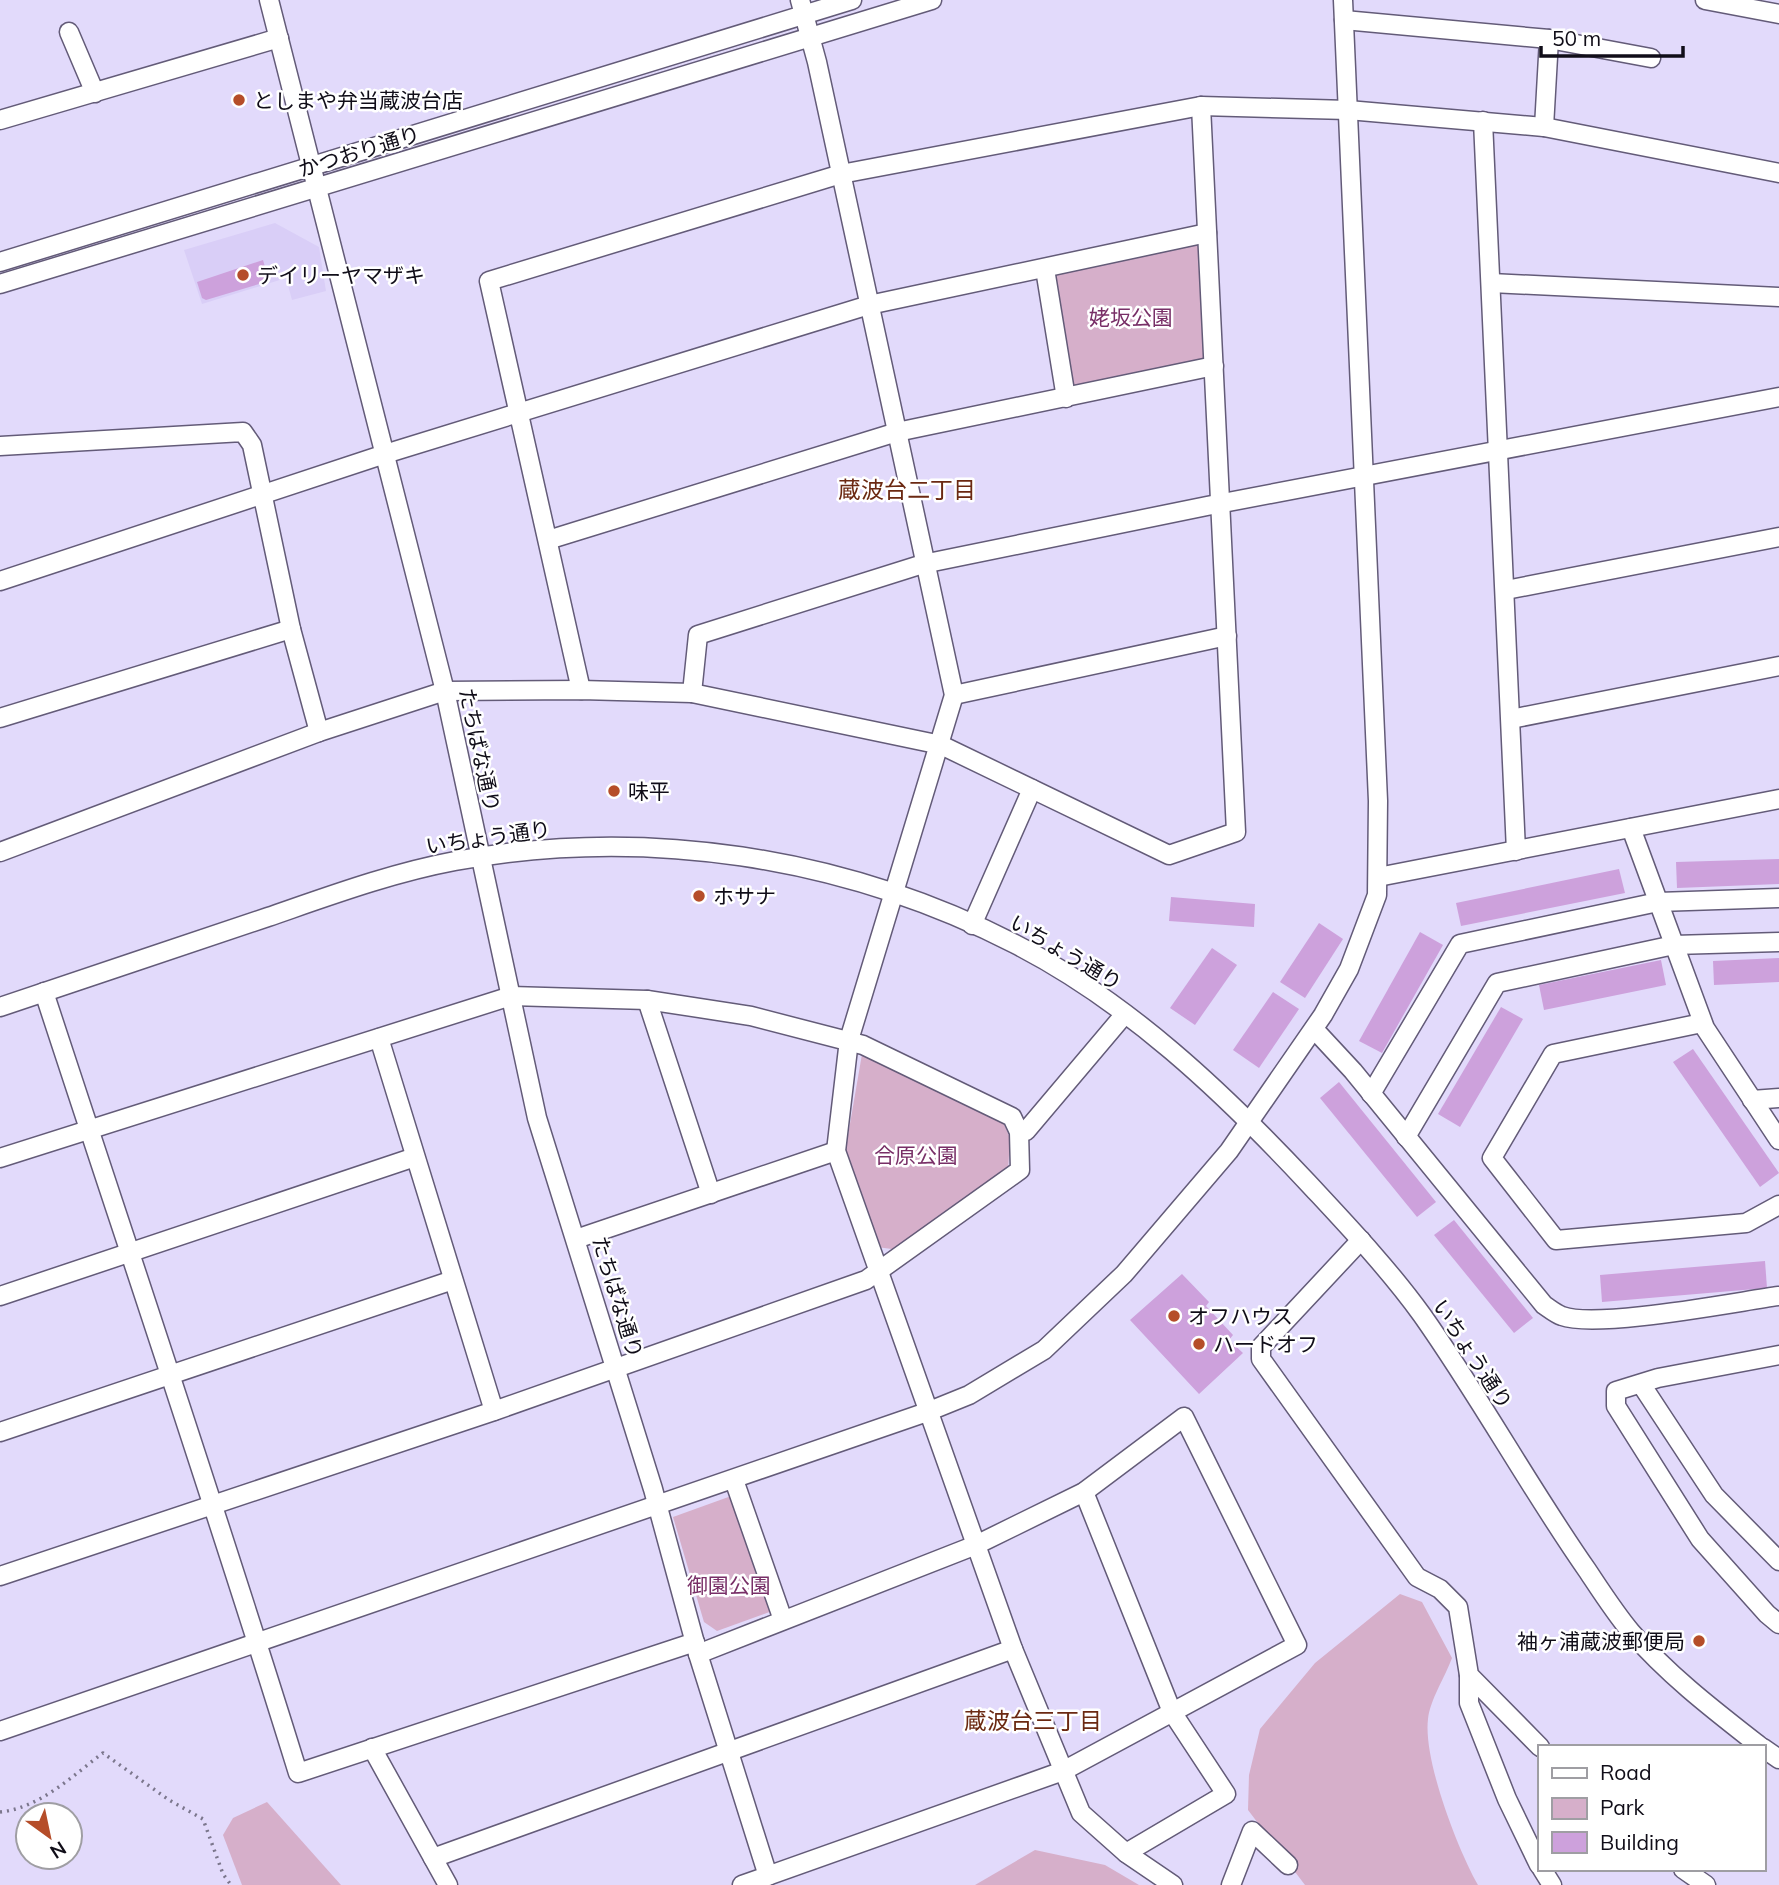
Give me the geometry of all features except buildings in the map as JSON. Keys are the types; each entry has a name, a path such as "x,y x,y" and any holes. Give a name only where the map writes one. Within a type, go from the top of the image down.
{"street":[{"name":"たちばな通り","path":"270,0 445,691 537,1118 617,1369 658,1504 697,1648 768,1876"},
{"name":"かつおり通り","path":"0,262 313,166 802,7 852,0"},
{"name":"かつおり通り","path":"0,284 932,0"},
{"path":"0,1731 927,1412 1007,1374 1044,1350 1083,1317 1124,1274 1229,1151 1314,1029 1349,969 1377,895 1378,787 1343,0"},
{"path":"1705,0 1779,14"},
{"path":"802,7 954,695 941,745 849,1040 836,1151 1013,1649 1081,1813 1126,1853 1173,1885"},
{"path":"1344,20 1549,39 1651,58"},
{"path":"69,32 95,93"},
{"path":"0,120 279,38"},
{"path":"1544,127 1549,39"},
{"path":"0,852 319,732 445,691 581,690 692,693 941,745 1168,855 1236,832 1201,106"},
{"path":"581,690 489,281 841,174 1201,106 1348,110 1544,127 1779,173"},
{"path":"1483,121 1516,850"},
{"path":"0,581 385,454 869,305 1208,233"},
{"path":"1045,269 1066,398"},
{"path":"1491,283 1779,297"},
{"path":"548,540 897,432 1214,366"},
{"path":"692,693 698,635 923,564 1497,449 1779,397"},
{"path":"0,446 243,432 252,445 291,628 319,732"},
{"path":"1506,590 1779,537"},
{"path":"0,718 291,628"},
{"path":"954,695 1227,636"},
{"path":"1511,719 1779,666"},
{"path":"972,925 1032,789"},
{"path":"1378,877 1779,799"},
{"path":"1631,828 1702,1023 1779,1140"},
{"name":"いちょう通り","path":"0,1007 360,886 479,857 536,850 633,846 710,852 792,864 861,880 972,925 1017,945 1124,1015 1179,1057 1250,1122 1361,1240 1421,1314 1564,1537 1627,1627 1659,1663 1760,1745"},
{"path":"1371,1094 1460,944 1658,902 1779,898"},
{"path":"1406,1137 1497,983 1674,945 1779,942"},
{"path":"44,992 128,1253 172,1374 298,1773 783,1620 976,1545 1084,1492 1184,1418 1297,1645 1063,1771 742,1885"},
{"path":"0,1158 511,996 647,1000 751,1016 849,1040 1012,1117 1019,1132 1020,1170 878,1273 617,1369 213,1502 0,1576"},
{"path":"647,1000 711,1194"},
{"path":"1019,1132 1026,1131 1124,1015"},
{"path":"1702,1023 1553,1054 1492,1158 1556,1240 1746,1223 1779,1205"},
{"path":"1314,1029 1371,1094 1544,1305 1563,1316 1588,1320 1779,1296"},
{"path":"379,1038 494,1411"},
{"path":"1752,1100 1779,1098"},
{"path":"576,1239 836,1151"},
{"path":"0,1296 415,1157"},
{"path":"1361,1240 1261,1347 1261,1359 1417,1577 1440,1589 1458,1607 1469,1675 1469,1703 1507,1799 1538,1861"},
{"path":"0,1432 453,1280"},
{"path":"1779,1355 1616,1391 1616,1406 1700,1539 1779,1624"},
{"path":"1641,1384 1714,1495 1779,1561"},
{"path":"734,1480 783,1620"},
{"path":"1084,1492 1172,1713 1226,1794 1126,1853"},
{"path":"433,1858 1013,1649"},
{"path":"1469,1675 1539,1745"},
{"path":"372,1748 448,1885"},
{"path":"1231,1885 1252,1830 1288,1865"},
{"path":"1686,1871 1706,1885"}],"path":[{"path":"0,1812 18,1810 40,1799 103,1753 169,1800 203,1819 223,1874 231,1885"}],"shaded area":[{"path":"275,223 319,247 326,291 292,300 286,278 202,304 184,250"}],"green space":[{"name":"姥坂公園","path":"1207,233 1214,366 1066,398 1045,269"},
{"name":"合原公園","path":"862,1054 1003,1122 1010,1138 1008,1171 899,1250 877,1247 845,1153"},
{"name":"御園公園","path":"734,1495 775,1610 717,1631 704,1622 673,1517"},
{"path":"1400,1594 1422,1602 1452,1658 1432,1704 1428,1719 1428,1736 1436,1780 1444,1804 1461,1850 1478,1885 1305,1885 1248,1810 1249,1775 1260,1729 1315,1663"},
{"path":"267,1802 341,1885 242,1885 223,1835 233,1818"},
{"path":"1035,1850 1105,1865 1139,1885 975,1885"}],"place":[{"name":"としまや弁当蔵波台店","path":"239,100"},
{"name":"デイリーヤマザキ","path":"243,275"},
{"name":"味平","path":"614,791"},
{"name":"ホサナ","path":"699,896"},
{"name":"オフハウス","path":"1174,1316"},
{"name":"ハードオフ","path":"1199,1344"},
{"name":"袖ヶ浦蔵波郵便局","path":"1699,1641"}],"district":[{"name":"蔵波台二丁目","path":"907,489"},
{"name":"蔵波台三丁目","path":"1033,1720"}]}
